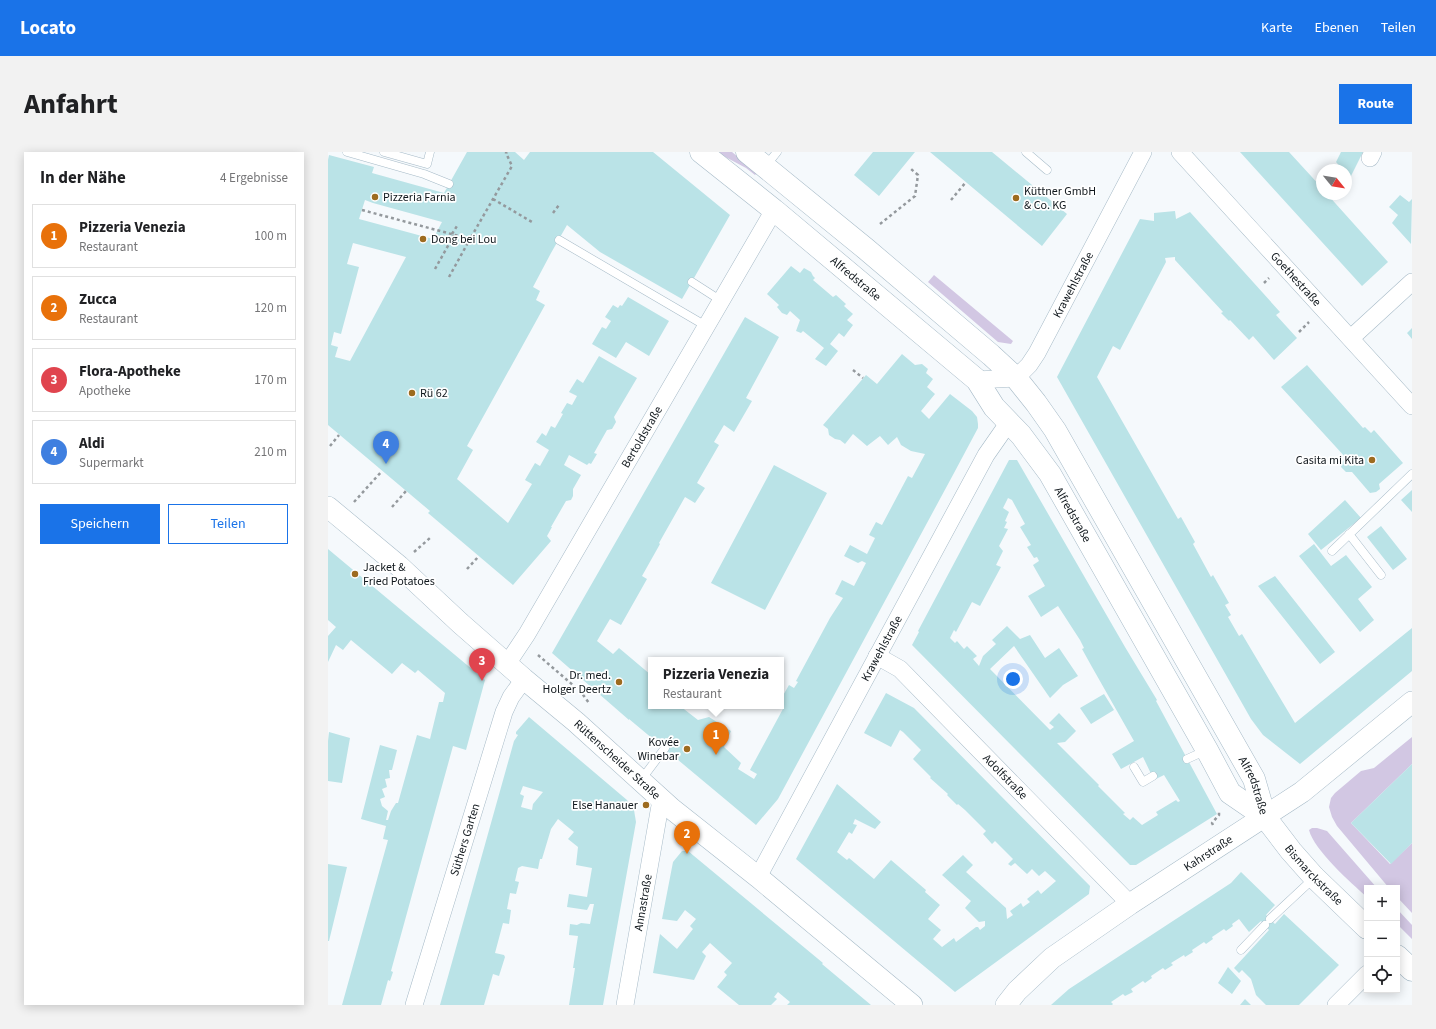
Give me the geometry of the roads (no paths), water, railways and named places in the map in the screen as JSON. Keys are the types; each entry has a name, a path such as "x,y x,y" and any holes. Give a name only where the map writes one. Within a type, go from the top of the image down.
{"main road":[{"name":"Alfredstraße","path":"702,152 774,210 977,380 994,407 1009,422 1050,474 1230,793 1265,817"},
{"name":"Alfredstraße","path":"747,152 771,159 866,249 1016,378 1036,403 1055,430 1254,779 1265,817"},
{"name":"Bismarckstraße","path":"1265,817 1314,878 1364,925"},
{"path":"1398,957 1412,970"}],"street":[{"name":"Krawehlstraße","path":"1016,378 1029,365 1037,353 1143,152"},
{"name":"Goethestraße","path":"1180,152 1412,406"},
{"name":"Bertoldstraße","path":"507,664 527,634 720,300 774,210"},
{"path":"1351,338 1412,282"},
{"path":"977,380 1016,378"},
{"name":"Krawehlstraße","path":"758,877 986,455 1009,422"},
{"name":"Rüttenscheider Straße","path":"334,512 399,566 507,664 576,722 662,800 758,877 912,1005"},
{"name":"Adolfstraße","path":"877,656 900,669 1130,904"},
{"name":"Süthers Garten","path":"414,1005 504,712 511,696 524,679"},
{"name":"Kahrstraße","path":"1006,1005 1017,990 1052,958 1130,904 1309,787 1412,702"},
{"name":"Annastraße","path":"625,1005 662,800"},
{"path":"1336,1005 1364,977"}],"lane":[{"path":"348,152 424,174 449,184"},
{"path":"384,152 426,164 430,152"},
{"path":"1026,152 1047,170"},
{"path":"559,240 706,326"},
{"path":"692,282 720,300"},
{"path":"1332,551 1412,474"},
{"path":"1349,534 1381,576"},
{"path":"641,781 665,748"},
{"path":"1187,759 1207,750"},
{"path":"1134,767 1143,782 1153,776"},
{"path":"1241,950 1314,878"}],"place":[{"name":"Pizzeria Farnia","path":"375,197"},
{"name":"Küttner GmbH & Co. KG","path":"1016,198"},
{"name":"Dong bei Lou","path":"423,239"},
{"name":"Rü 62","path":"412,393"},
{"name":"Casita mi Kita","path":"1372,460"},
{"name":"Aldi","path":"386,464"},
{"name":"Jacket & Fried Potatoes","path":"355,574"},
{"name":"Flora-Apotheke","path":"482,681"},
{"name":"Dr. med. Holger Deertz","path":"619,682"},
{"name":"Kovée Winebar","path":"687,749"},
{"name":"Pizzeria Venezia","path":"716,755"},
{"name":"Else Hanauer","path":"646,805"},
{"name":"Zucca","path":"687,854"}]}
